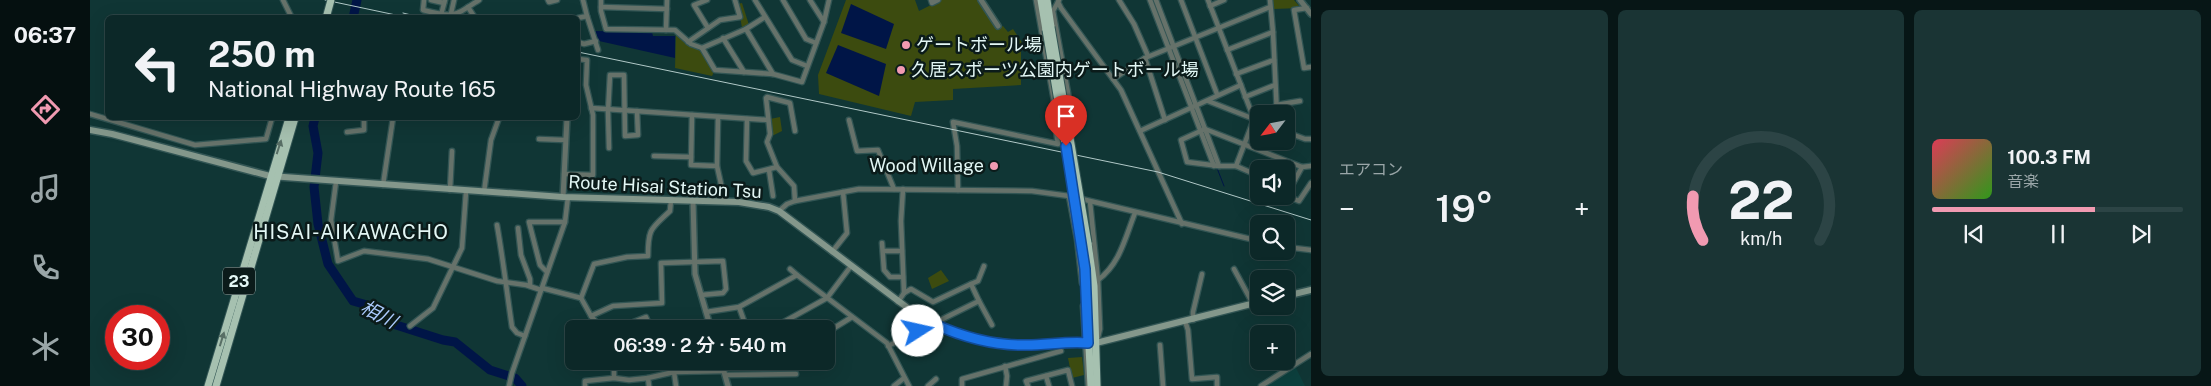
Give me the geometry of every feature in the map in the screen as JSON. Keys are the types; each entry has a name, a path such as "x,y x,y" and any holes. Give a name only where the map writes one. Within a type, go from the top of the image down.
{"highway":[{"path":"327,15 331,0"},
{"path":"1041,0 1049,29"},
{"path":"1047,0 1049,29 1094,286 1090,343 1090,386"},
{"name":"23","path":"208,386 288,120"},
{"name":"23","path":"216,386 294,120"},
{"path":"1090,343 1097,386"}],"main road":[{"name":"Route Hisai Station Tsu","path":"90,130 279,177 466,192 758,204 780,212 898,302 934,324 963,336 1001,343 1025,345 1090,343 1194,320 1250,305"},
{"path":"1295,294 1311,290"}],"street":[{"path":"283,0 290,15"},
{"path":"424,0 423,10 442,15 444,3"},
{"path":"431,0 453,6"},
{"path":"451,15 454,0"},
{"path":"456,15 479,0"},
{"path":"548,0 549,2 557,0"},
{"path":"583,0 598,50"},
{"path":"601,0 606,29 677,31 688,42 702,48 715,70 773,74 802,82 824,22 829,0"},
{"path":"666,30 667,0"},
{"path":"707,0 694,5 708,28"},
{"path":"688,42 720,20 740,16 735,0"},
{"path":"755,0 792,60 808,66"},
{"path":"783,0 806,39 816,43"},
{"path":"810,0 824,22"},
{"path":"931,0 932,3 938,0"},
{"path":"981,0 998,26"},
{"path":"958,190 958,146 953,122 1058,144 1056,131 1059,129 1036,0"},
{"path":"1120,0 1134,24 1147,57 1165,120"},
{"path":"1150,0 1171,47"},
{"path":"1156,0 1171,47 1216,166"},
{"path":"1181,0 1218,94"},
{"path":"1208,0 1250,107"},
{"path":"1210,6 1224,0"},
{"path":"1270,0 1276,105 1300,102"},
{"path":"1300,0 1311,14"},
{"path":"1059,129 1075,131 1053,11 1058,1 1121,90 1182,224"},
{"path":"601,6 667,9"},
{"path":"468,7 473,15"},
{"path":"1113,79 1147,57 1270,7"},
{"path":"1307,8 1294,10 1304,68 1311,67"},
{"path":"580,18 588,16"},
{"path":"702,48 746,29 765,17"},
{"path":"746,29 773,74"},
{"path":"1227,50 1273,32"},
{"path":"724,38 744,72"},
{"path":"580,43 584,44 596,41"},
{"path":"564,174 594,175 592,108 586,85 587,60 580,59"},
{"path":"1236,74 1274,60"},
{"path":"609,148 610,74 624,75 625,136 638,135 638,111"},
{"path":"1140,131 1241,85"},
{"path":"1245,97 1275,85"},
{"path":"795,131 790,104 767,97 765,100 770,134 767,142 777,167 794,186 795,201"},
{"path":"1208,101 1250,118"},
{"path":"592,108 768,120"},
{"path":"90,114 105,118"},
{"path":"692,115 691,165 717,166"},
{"path":"718,117 717,166 725,202"},
{"path":"747,119 746,161 754,173 777,167"},
{"path":"110,120 195,145 266,139 271,120"},
{"path":"347,132 364,130 364,120"},
{"path":"383,185 393,120"},
{"path":"484,193 492,140 498,120"},
{"path":"510,383 565,222 564,174 567,120"},
{"path":"849,120 857,151 878,150 894,189"},
{"path":"1250,172 1236,166 1216,166 1187,162 1181,140 1203,130 1302,166 1311,166"},
{"path":"1236,166 1250,132"},
{"path":"1295,135 1311,139"},
{"path":"539,139 566,140"},
{"path":"450,190 452,151"},
{"path":"654,156 691,157"},
{"path":"1295,177 1302,166"},
{"path":"769,170 773,196"},
{"path":"336,182 331,220 338,260 364,251 428,260 506,283 530,286 582,298"},
{"path":"1295,200 1298,201 1311,183"},
{"path":"780,212 786,204 795,201 859,189 1032,191 1068,196 1250,240"},
{"path":"903,189 902,251 904,293"},
{"path":"410,326 433,308 462,248 466,192"},
{"path":"832,252 847,233 843,192"},
{"path":"1068,196 1077,239 1090,343"},
{"path":"594,320 582,298 594,264 626,257 648,256 648,236 656,223 670,211 671,200"},
{"path":"693,201 693,262 708,320"},
{"path":"1090,202 1098,280 1100,329 1090,343"},
{"path":"1098,280 1110,271 1119,258 1135,213"},
{"path":"547,272 540,266 529,222 565,222"},
{"path":"497,225 512,327 517,333 525,336"},
{"path":"518,228 520,255 530,279 530,286"},
{"path":"882,243 884,265 887,274 890,277 903,277"},
{"path":"1295,247 1311,250"},
{"path":"883,251 902,251"},
{"path":"591,316 613,306 662,304 661,263 723,261 726,289 723,293 701,295"},
{"path":"787,320 827,298 851,266"},
{"path":"898,302 904,293 911,289 933,302 978,281 984,266"},
{"path":"790,269 888,346 909,386"},
{"path":"1234,269 1250,294"},
{"path":"1194,320 1193,312 1202,274"},
{"path":"706,312 739,307 797,275"},
{"path":"971,284 992,325"},
{"path":"888,346 979,301"},
{"path":"739,307 744,320"},
{"path":"835,327 852,317"},
{"path":"1185,321 1188,330 1192,379 1217,377 1217,386"},
{"path":"1160,345 1163,386"},
{"path":"962,386 962,378 1061,351"},
{"path":"1261,386 1311,354"},
{"path":"1005,366 1006,386"},
{"path":"614,370 614,378"},
{"path":"723,370 728,386"},
{"path":"1028,386 1026,381 1068,370 1072,386"},
{"path":"586,386 585,381 614,378 629,380 674,372 796,374"},
{"path":"674,372 676,386"},
{"path":"1046,376 1049,386"},
{"path":"648,378 649,386"},
{"path":"894,386 904,378"},
{"path":"928,386 936,379"}],"shaded area":[{"path":"1295,366 1305,386 1265,386 1289,370 1295,370"}],"green space":[{"path":"846,0 915,0 919,11 941,0 978,0 996,28 1003,26 1008,32 1013,29 1023,44 1021,48 1021,85 953,89 953,100 915,102 911,116 819,94 818,75"},
{"path":"1272,0 1294,0 1301,8 1273,9"},
{"path":"742,3 749,25 742,28 738,4"},
{"path":"676,33 689,46 700,49 714,72 712,76 675,68"},
{"path":"780,117 782,131 772,136 770,119"},
{"path":"941,270 949,281 932,289 928,278"},
{"path":"1082,357 1084,375 1072,378 1068,358"}],"water":[{"path":"851,4 894,24 886,49 841,33"},
{"path":"595,31 652,32 653,36 675,36 675,58 599,41"},
{"path":"838,45 886,64 879,96 826,73"}],"waterway":[{"name":"相川","path":"354,15 357,0"},
{"path":"1152,0 1155,8"},
{"path":"1172,51 1202,129"},
{"name":"相川","path":"314,120 313,126 318,153 314,187 318,224 328,264 353,301 367,305 393,324 455,342 490,370 515,378 522,386"},
{"path":"1204,133 1216,164"},
{"path":"1217,168 1224,186"}],"railway":[{"path":"325,0 396,15"},
{"path":"403,13 411,15"},
{"path":"580,52 1158,172 1311,220"}],"place":[{"name":"ゲートボール場","path":"906,45"},
{"name":"久居スポーツ公園内ゲートボール場","path":"901,70"},
{"name":"Wood Willage","path":"994,166"}],"district":[{"name":"HISAI-AIKAWACHO","path":"351,232"}],"route":[{"path":"918,331 934,324 963,336 1014,345 1088,343 1085,269 1066,146"}]}
